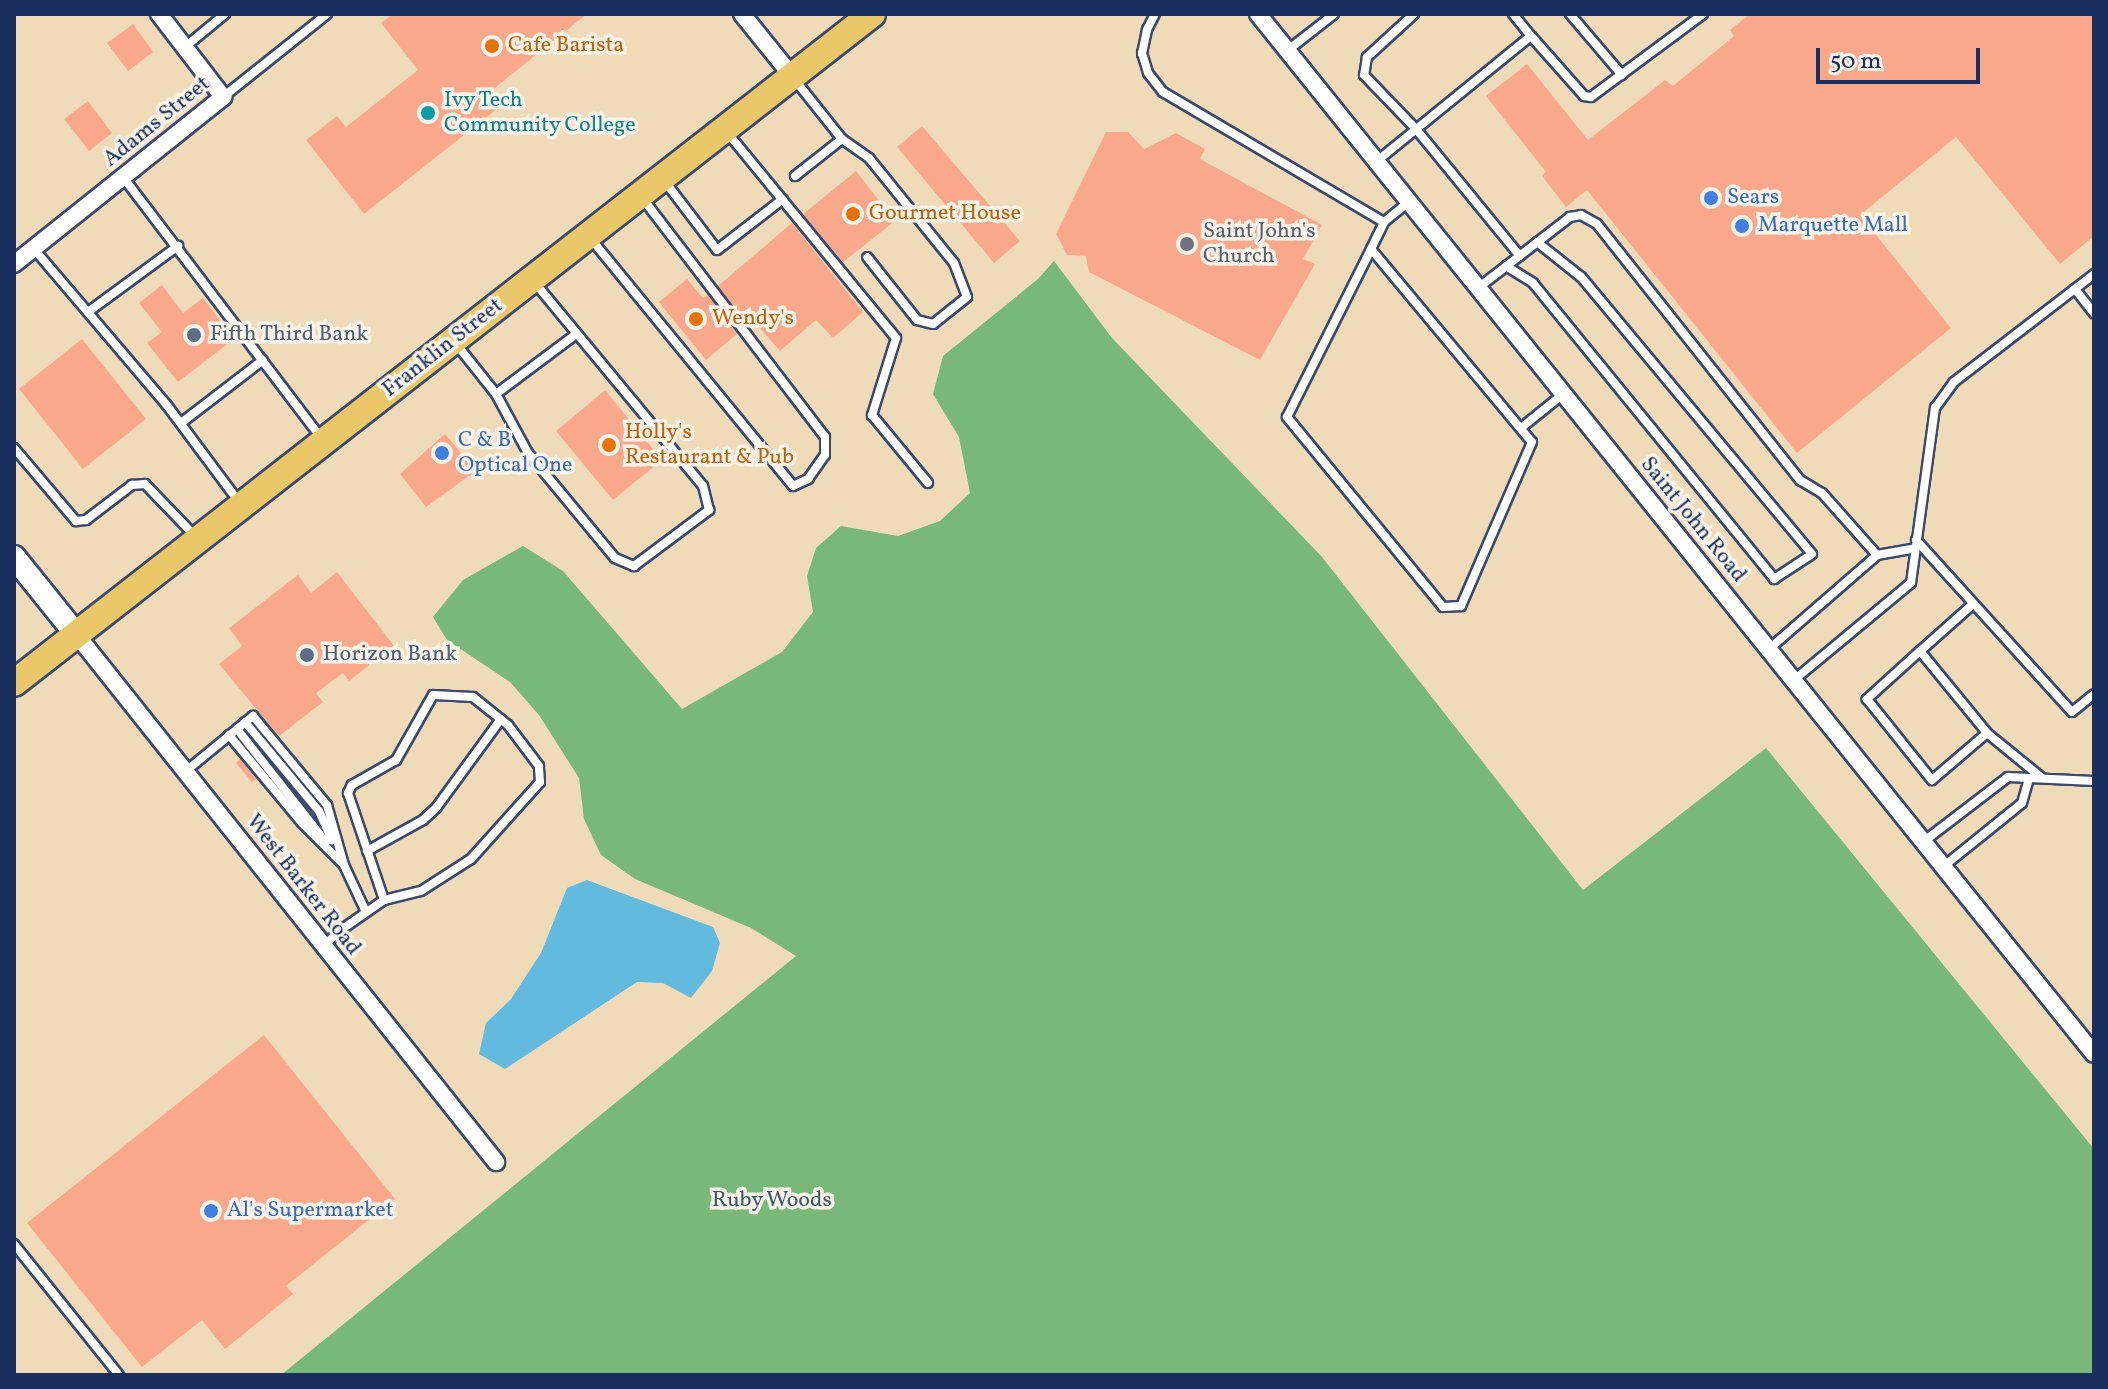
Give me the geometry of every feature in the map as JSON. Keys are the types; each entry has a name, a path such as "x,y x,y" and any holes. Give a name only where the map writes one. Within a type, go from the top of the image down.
{"main road":[{"name":"Franklin Street","path":"14,683 872,14"}],"street":[{"path":"159,14 223,97"},
{"path":"742,14 792,76"},
{"name":"Saint John Road","path":"1258,14 2094,1054"},
{"name":"Adams Street","path":"14,264 223,97"},
{"path":"14,557 76,634"},
{"name":"West Barker Road","path":"76,634 496,1162"}],"lane":[{"path":"185,47 225,14"},
{"name":"Adams Street","path":"223,97 327,14"},
{"path":"1155,14 1147,30 1142,53 1148,73 1163,92 1384,222"},
{"path":"1287,50 1334,14"},
{"path":"1414,14 1367,57 1364,75 1416,129 1520,256"},
{"path":"1513,14 1584,96 1597,95 1703,14"},
{"path":"1570,14 1622,75"},
{"path":"1377,161 1531,36"},
{"path":"792,76 842,139 869,158 954,263 967,297 933,324 917,320 867,257"},
{"path":"726,130 896,338 872,415 928,483"},
{"path":"795,176 842,139"},
{"path":"123,177 323,441"},
{"path":"662,177 717,250 783,199"},
{"path":"588,236 793,486 808,479 825,455 825,437 640,195"},
{"path":"1371,249 1532,442 1461,606 1443,607 1287,417 1384,222 1409,202"},
{"path":"1478,288 1570,217 1581,215 1597,224 1800,480 1822,493 1877,555"},
{"path":"1506,266 1533,283 1774,579 1812,554 1581,277 1537,242"},
{"path":"88,312 178,246"},
{"path":"33,248 181,423 241,505"},
{"path":"1794,680 1911,583 1935,408 1954,382 2094,274"},
{"path":"453,340 496,394 528,453 615,558 634,566 709,510 703,486 620,382 575,335 532,279"},
{"path":"2075,289 2094,313"},
{"path":"496,394 575,335"},
{"path":"181,423 263,360"},
{"path":"1521,428 1563,394"},
{"path":"14,449 76,521 86,520 132,485 145,484 156,491 197,539"},
{"path":"1769,649 1877,555 1915,544"},
{"path":"1915,544 2072,712 2094,694"},
{"path":"1973,604 1867,699 1932,780 1987,733"},
{"path":"1920,651 1987,733 2042,778"},
{"path":"324,947 384,900 421,891 471,859 540,782 539,766 501,719 473,697 433,695 396,760 352,785 348,793 384,900"},
{"path":"185,771 253,716 327,805 344,865 366,912"},
{"path":"367,851 423,820 436,808 501,719"},
{"path":"237,729 344,865"},
{"path":"229,735 302,823 344,865"},
{"path":"1923,842 2008,777 2094,781"},
{"path":"1944,866 2022,803 2029,778"},
{"path":"14,1244 119,1375"}],"green space":[{"name":"Ruby Woods","path":"1054,261 1112,338 1322,557 1583,890 1766,748 2094,1149 2094,1375 281,1375 796,956 751,928 635,879 601,855 584,819 579,778 539,715 510,682 447,640 433,617 463,580 523,546 563,571 682,709 782,652 813,612 807,576 816,548 841,526 898,536 940,521 970,493 959,437 933,394 943,356 1038,279"}],"water":[{"path":"587,880 713,927 720,943 712,971 691,998 663,983 637,982 505,1069 479,1054 486,1023 511,999 541,953 567,888"}],"building":[{"name":"Ivy Tech Community College","path":"393,14 587,14 486,95 497,109 364,214 306,140 337,116 346,127 418,70 381,23"},
{"name":"Marquette Mall","path":"1750,14 2094,14 2094,236 2060,264 1956,137 1860,215 1951,328 1797,453 1587,190 1566,207 1542,176 1546,172 1486,96 1527,64 1588,140 1665,80 1673,86 1734,36 1730,30"},
{"path":"133,24 153,52 128,71 107,43"},
{"path":"88,101 112,133 89,151 64,119"},
{"path":"922,126 1020,241 994,263 897,147"},
{"name":"Saint John's Church","path":"1106,132 1128,132 1144,149 1176,133 1205,149 1200,159 1322,225 1303,259 1315,264 1260,360 1089,272 1086,256 1067,255 1056,234"},
{"name":"Gourmet House","path":"856,171 895,221 843,262 803,214"},
{"path":"792,223 863,312 833,338 816,320 780,351 754,321 748,325 718,286"},
{"name":"Wendy's","path":"687,279 703,298 708,295 737,334 706,360 659,302"},
{"name":"Fifth Third Bank","path":"162,285 183,313 203,298 234,339 178,382 147,343 162,332 139,303"},
{"path":"82,339 146,419 83,469 19,389"},
{"name":"Holly's Restaurant & Pub","path":"605,390 662,460 613,500 556,431"},
{"name":"C & B Optical One","path":"445,434 476,471 426,507 400,474"},
{"name":"Horizon Bank","path":"337,572 394,646 349,681 343,673 316,693 323,702 279,736 219,664 242,646 229,628 298,575 311,593"},
{"path":"240,759 256,779 252,782 236,763"},
{"name":"Al's Supermarket","path":"264,1035 395,1199 286,1286 293,1294 225,1349 202,1320 142,1367 27,1223"}],"place":[{"name":"Cafe Barista","path":"492,46"},
{"name":"Ivy Tech Community College","path":"428,113"},
{"name":"Sears","path":"1711,198"},
{"name":"Gourmet House","path":"853,214"},
{"name":"Marquette Mall","path":"1742,226"},
{"name":"Saint John's Church","path":"1187,244"},
{"name":"Wendy's","path":"696,319"},
{"name":"Fifth Third Bank","path":"194,335"},
{"name":"Holly's Restaurant & Pub","path":"609,445"},
{"name":"C & B Optical One","path":"442,453"},
{"name":"Horizon Bank","path":"307,655"},
{"name":"Al's Supermarket","path":"211,1211"}]}
